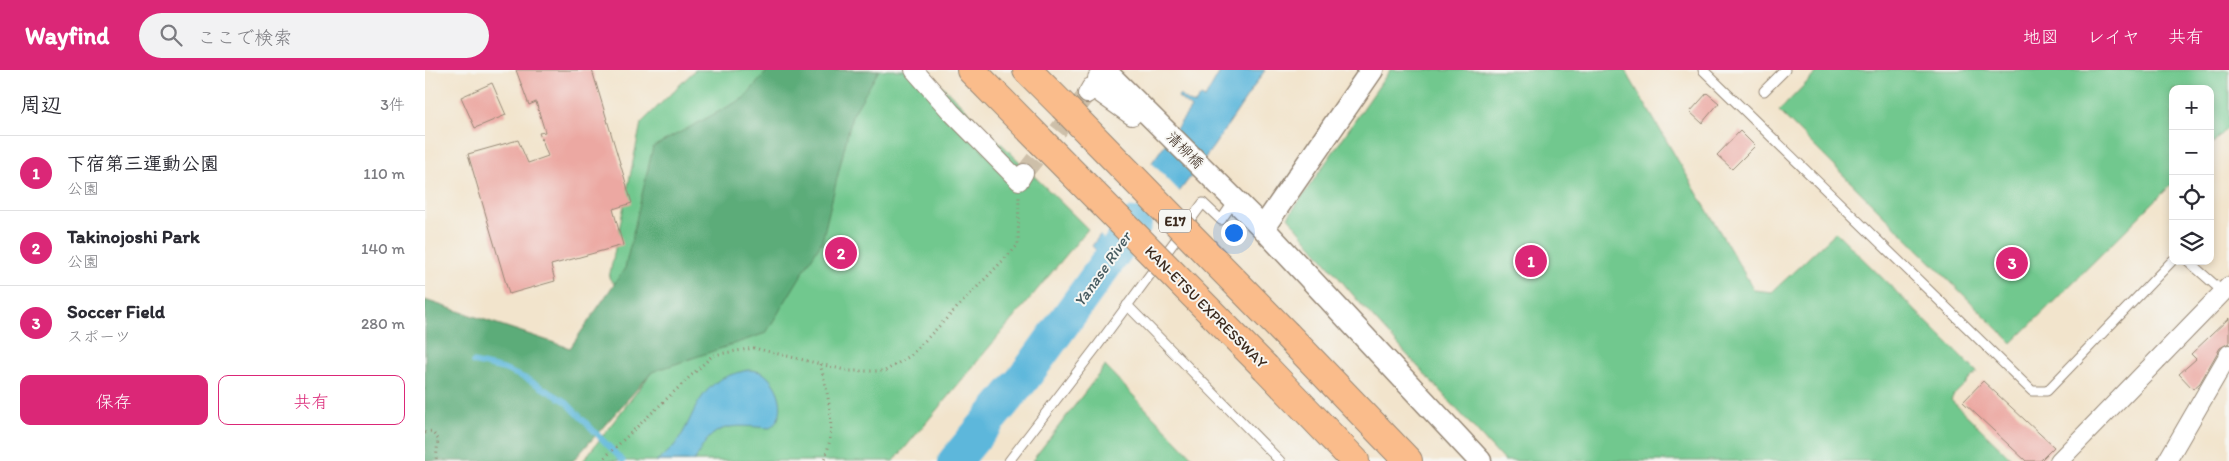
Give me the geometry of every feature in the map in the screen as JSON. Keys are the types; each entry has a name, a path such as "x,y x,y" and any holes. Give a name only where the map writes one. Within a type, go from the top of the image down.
{"highway":[{"name":"KAN-ETSU EXPRESSWAY","path":"971,70 1266,368 1355,461"},
{"name":"E17","path":"1027,70 1408,461"}],"street":[{"path":"914,70 951,112 1021,177"},
{"path":"1087,94 1091,87 1132,116 1097,78 1104,70"},
{"name":"清柳橋","path":"1104,70 1263,228 1480,461"},
{"path":"1263,228 1372,70"},
{"path":"2059,461 2226,289"},
{"path":"2167,461 2229,354"}],"lane":[{"path":"1703,70 2032,391 2047,391 2169,264"},
{"path":"1764,90 1785,70"},
{"path":"1009,461 1203,203 1221,220 1229,194"},
{"path":"2193,265 2226,289"},
{"path":"1127,305 1280,461"}],"path":[{"path":"601,461 713,356 754,348 849,372 885,370 910,356 1018,245 1021,177"},
{"path":"820,364 826,386 831,424 827,454 823,461"},
{"path":"425,432 432,432 438,439 436,461"}],"green space":[{"path":"695,70 926,70 1088,229 894,461 583,461 652,372 668,342 609,278 641,123"},
{"path":"768,70 879,70 852,116 822,241 766,333 652,372 573,461 425,461 425,300 570,348 625,268 653,147 744,98"},
{"path":"1390,70 1625,70 1754,290 1772,292 1836,232 1977,372 1951,400 2014,461 1504,461 1359,302 1288,217"},
{"path":"1819,70 2229,70 2229,127 2214,142 2214,85 2169,85 2169,187 2012,343 1779,111"},
{"path":"1105,366 1196,461 1032,461"}],"water":[{"path":"1221,70 1265,70 1213,147 1118,273 1092,246 1191,108 1178,97 1179,95 1194,105 1201,96 1205,98"},
{"path":"747,370 763,373 769,378 778,392 781,408 776,422 770,428 744,426 724,428 708,439 695,461 656,461 676,443 699,402 715,383 722,378"}],"pier":[{"path":"1150,161 1181,193 1128,264 1098,233"}],"building":[{"path":"516,70 592,70 632,203 613,209 623,245 551,265 555,281 509,294 468,154 518,140 528,163 548,156 539,133 545,132 536,102 529,105"},
{"path":"492,83 506,115 475,128 461,97"},
{"path":"1707,93 1719,103 1702,123 1690,112"},
{"path":"1740,131 1755,146 1732,169 1717,155"},
{"path":"2229,318 2229,343 2220,348 2200,383 2193,389 2179,374 2196,359 2191,354"},
{"path":"1983,381 2054,447 2040,461 2026,461 1963,402"}],"waterway":[{"name":"Yanase River","path":"955,461 1023,379 1135,224"},
{"path":"473,362 503,369 527,379 565,401 623,461"}],"tunnel":[{"path":"1024,173 1087,94"}],"place":[{"name":"Takinojoshi Park","path":"841,253"},
{"name":"下宿第三運動公園","path":"1531,261"},
{"name":"Soccer Field","path":"2012,263"}]}
